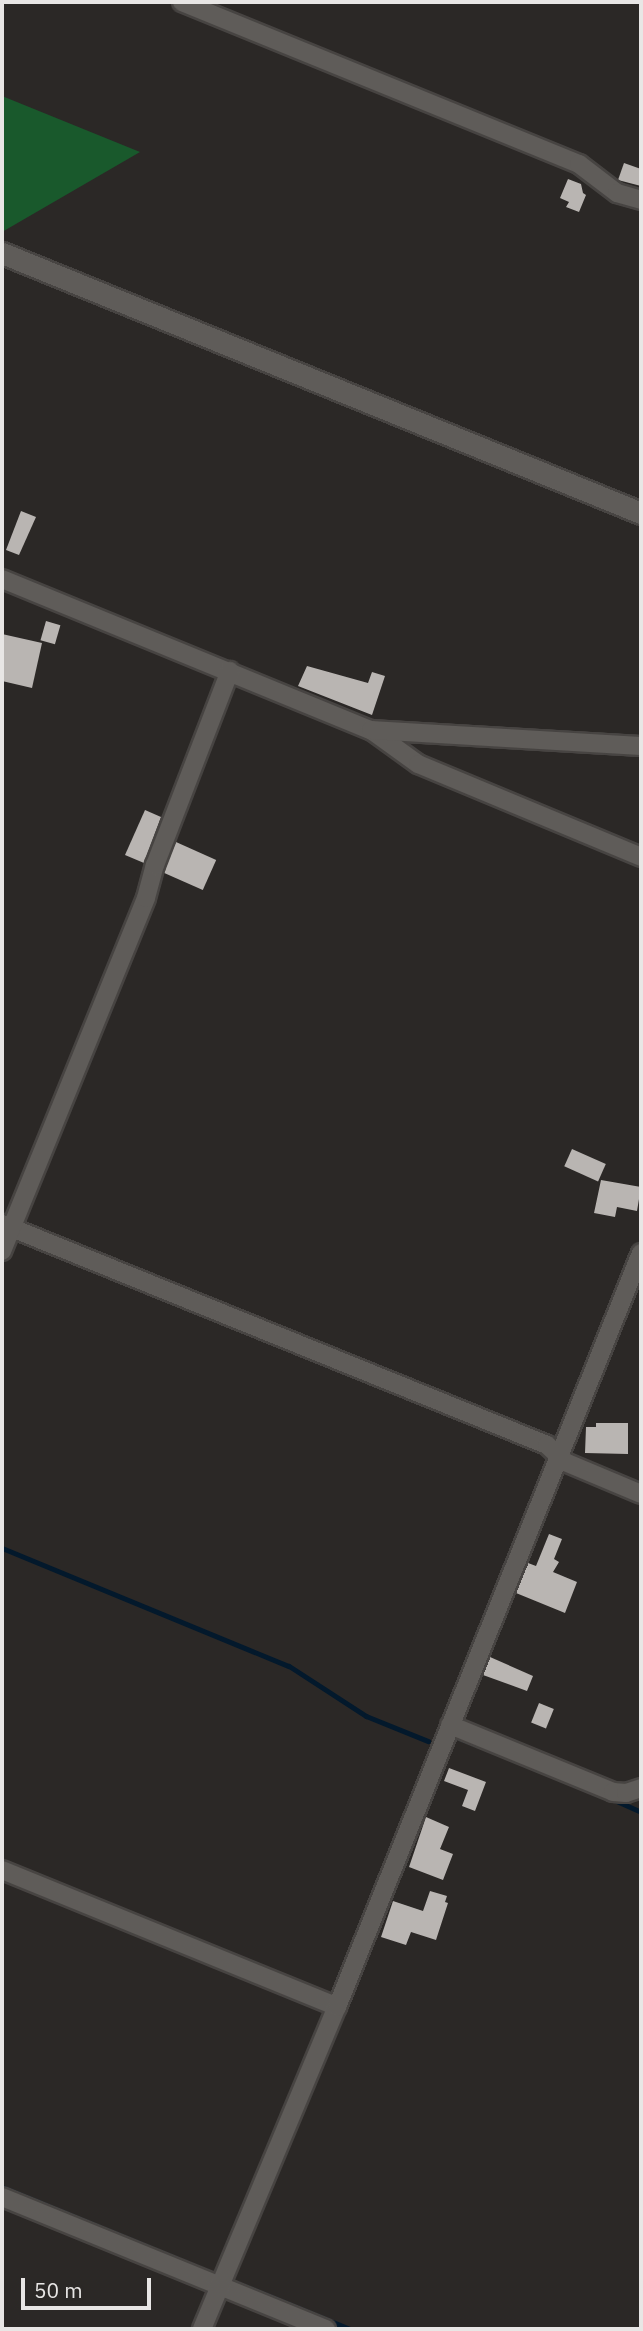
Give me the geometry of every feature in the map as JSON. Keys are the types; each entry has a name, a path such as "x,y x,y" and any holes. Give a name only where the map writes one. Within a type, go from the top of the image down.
{"street":[{"path":"182,2 579,164 617,193 641,200"},
{"path":"2,253 641,513"},
{"path":"2,579 371,730 418,764 641,857"},
{"path":"2,1251 7,1226 146,898 155,865 230,671"},
{"path":"371,730 641,746"},
{"path":"7,1226 547,1445 565,1462 641,1494"},
{"path":"202,2329 337,2007 641,1253"},
{"path":"450,1725 612,1793 626,1793 641,1788"},
{"path":"2,1870 337,2007"},
{"path":"2,2197 327,2329"}],"green space":[{"path":"2,96 140,152 2,232"}],"building":[{"path":"624,163 641,169 641,186 618,180"},
{"path":"568,179 581,184 586,195 579,212 566,207 569,202 560,198"},
{"path":"21,511 36,517 19,555 6,550"},
{"path":"46,621 60,625 55,644 40,640"},
{"path":"2,634 42,643 32,688 2,681"},
{"path":"307,666 368,683 372,672 385,676 372,715 298,686"},
{"path":"145,810 161,817 144,863 125,855"},
{"path":"176,842 216,860 203,890 163,872"},
{"path":"572,1149 606,1164 598,1181 564,1166"},
{"path":"601,1180 641,1187 637,1211 617,1207 615,1217 594,1213"},
{"path":"596,1423 628,1423 628,1454 585,1453 586,1427 596,1427"},
{"path":"549,1534 562,1539 554,1559 559,1562 553,1572 577,1582 565,1613 516,1593 528,1563 536,1566"},
{"path":"490,1657 533,1676 527,1691 483,1675"},
{"path":"539,1703 554,1709 546,1728 531,1722"},
{"path":"449,1768 486,1782 475,1811 462,1806 468,1790 444,1781"},
{"path":"426,1817 449,1827 440,1849 453,1854 443,1880 409,1867"},
{"path":"430,1891 447,1896 445,1902 448,1903 436,1940 411,1932 406,1945 381,1937 393,1901 423,1911"}],"waterway":[{"path":"2,1548 289,1666 366,1716 428,1741"},
{"path":"459,1738 476,1745"},
{"path":"612,1799 641,1812"},
{"path":"2,2187 214,2274"},
{"path":"237,2283 350,2329"}]}
